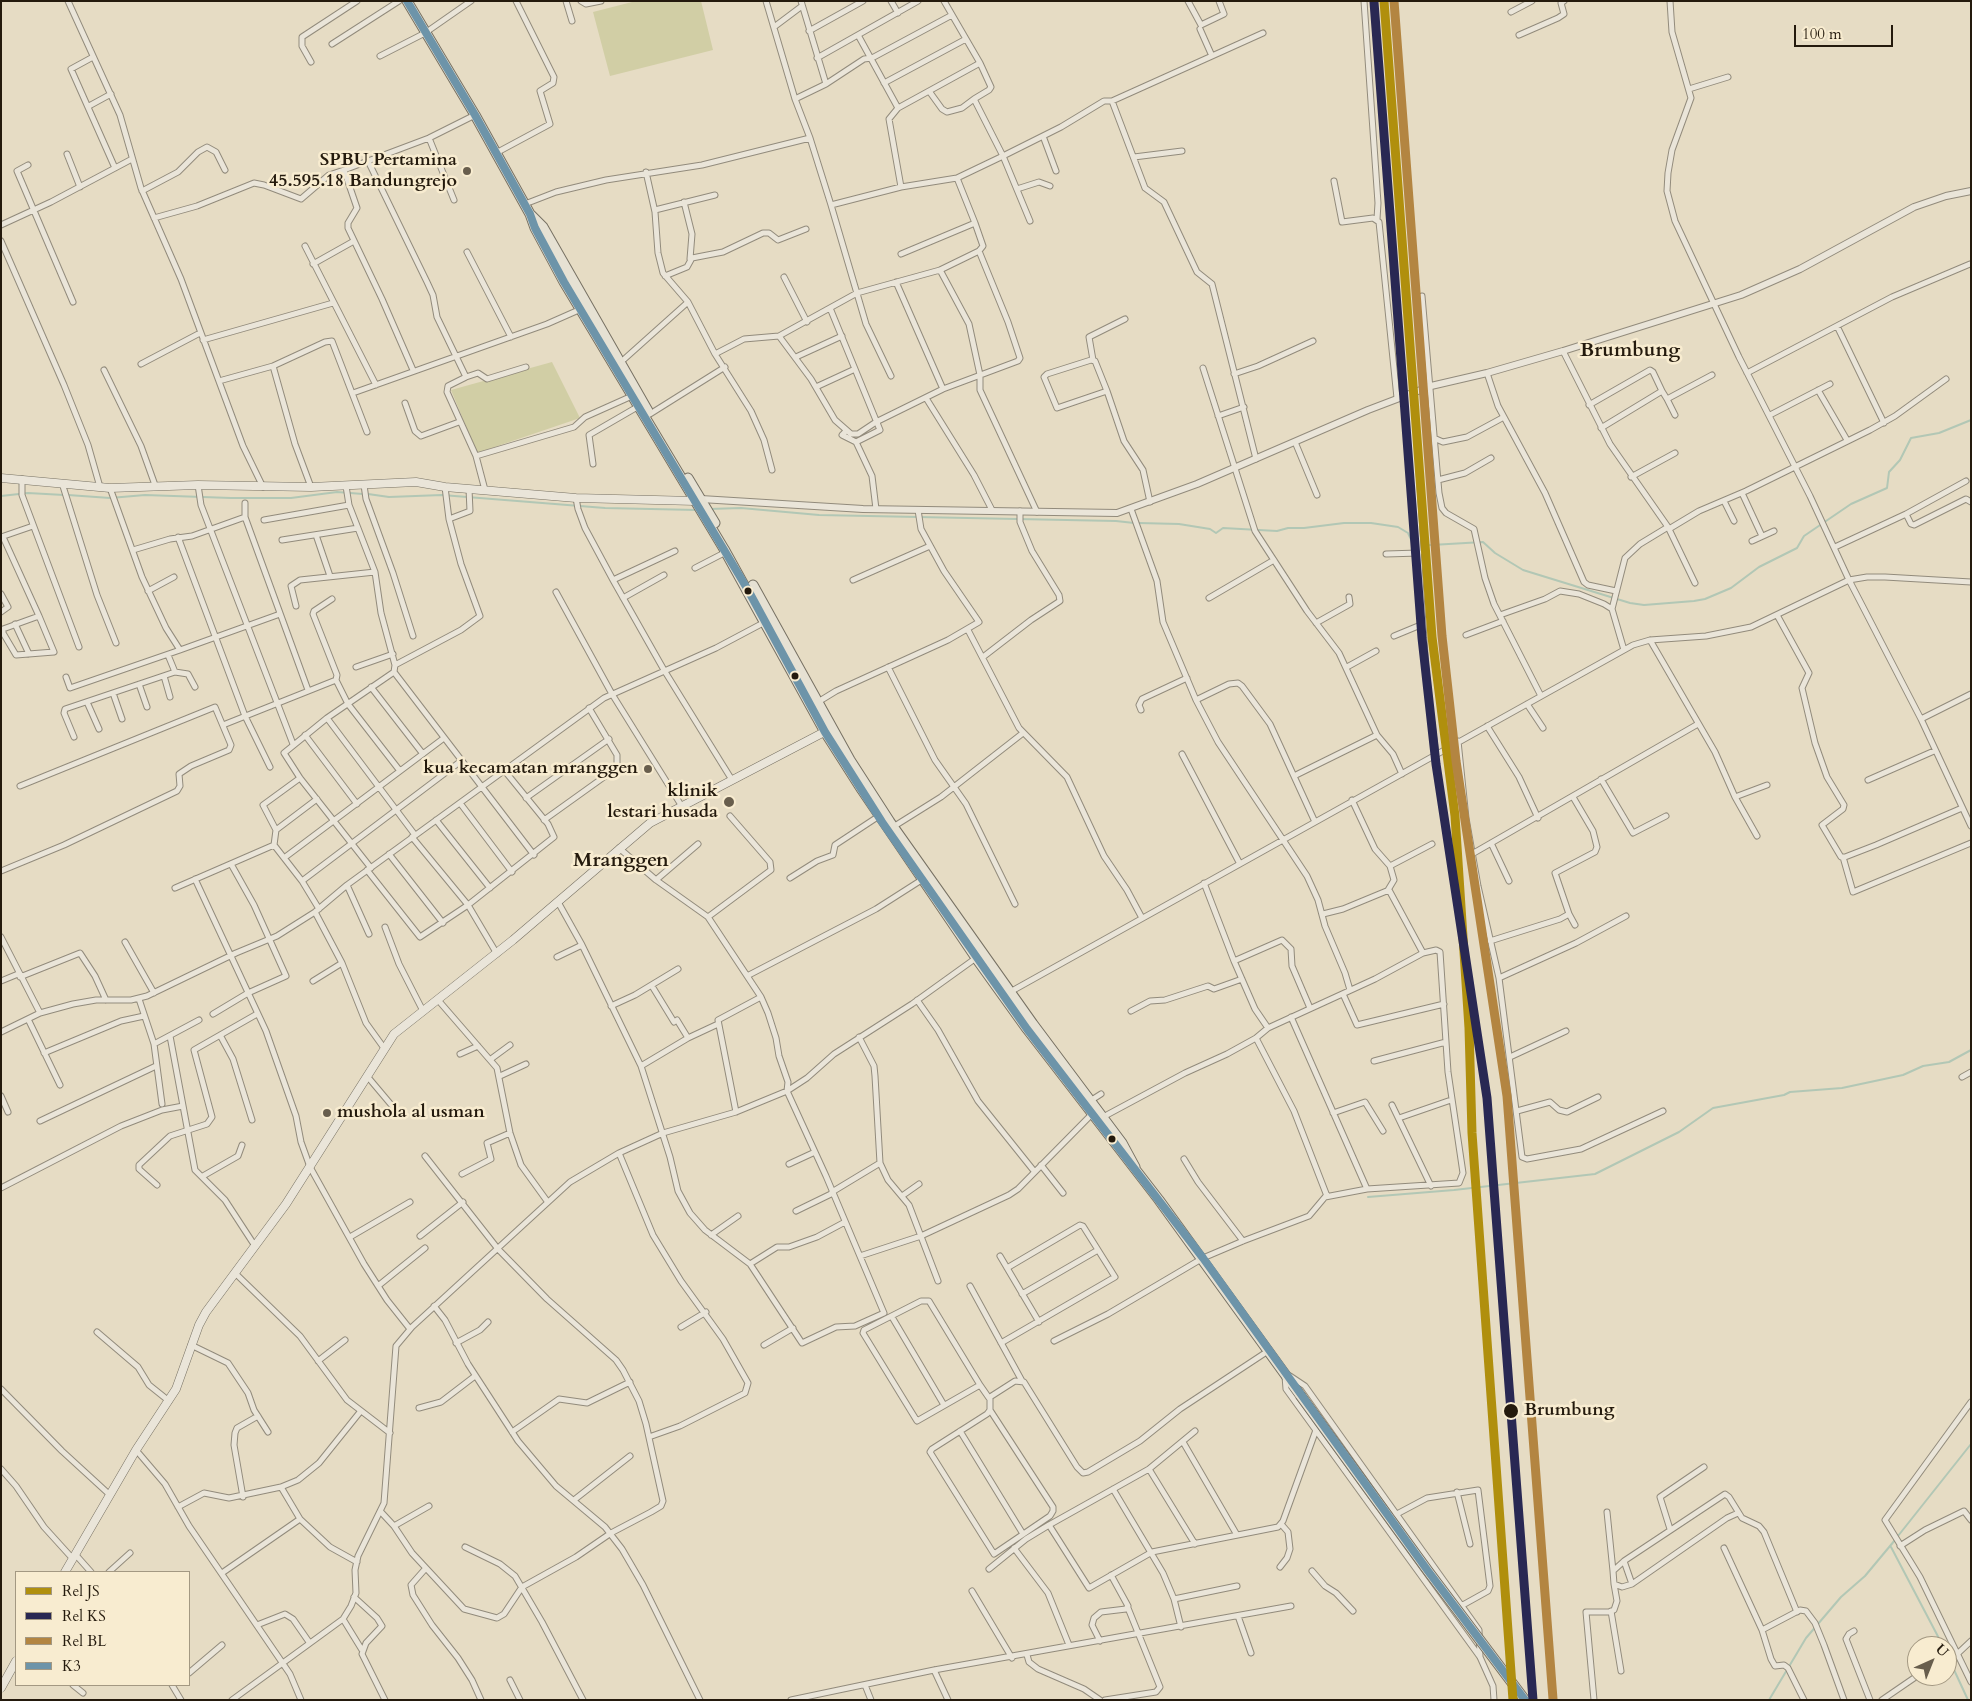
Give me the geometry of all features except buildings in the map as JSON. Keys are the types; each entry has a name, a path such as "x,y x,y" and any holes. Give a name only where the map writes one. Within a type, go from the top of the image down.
{"main road":[{"path":"407,1 475,115 525,204 535,228 581,309 632,396 650,419"},
{"path":"530,214 543,226 621,362 650,419 708,516 828,730 865,788 980,956"},
{"path":"1,478 63,486 100,487 111,490 155,486 199,488 311,487 347,491 364,487 416,482 445,490 469,493 485,490 576,500 699,502"},
{"path":"708,516 765,622 818,702 828,730"},
{"path":"66,1571 136,1450 176,1389 191,1345 206,1312 236,1274 348,1111 367,1076 394,1034 497,954 650,822 828,730"},
{"path":"865,788 879,816 923,879 1086,1099 1103,1117 1131,1156 1136,1169"},
{"path":"1086,1099 1092,1114 1203,1258 1268,1351 1434,1579 1525,1700"},
{"path":"1,1688 15,1663"}],"street":[{"path":"68,1 123,124 142,191 181,279 243,446 263,487"},
{"path":"311,62 302,46 302,38 357,1"},
{"path":"332,44 399,1"},
{"path":"380,56 425,33 471,1"},
{"path":"496,153 550,124 540,91 554,83 554,77 516,1"},
{"path":"566,1 572,22"},
{"path":"581,1 586,4 601,1"},
{"path":"766,1 795,99 810,138 831,205 866,324 891,376"},
{"path":"808,31 863,1"},
{"path":"891,1 898,13"},
{"path":"818,58 918,1"},
{"path":"929,91 942,109 948,112 962,108 991,87 980,63 944,1"},
{"path":"1188,1 1201,25 1224,14 1219,1"},
{"path":"1364,1 1378,203 1377,219 1379,222 1397,398"},
{"path":"1511,12 1532,1"},
{"path":"1518,35 1564,14 1561,3 1564,1"},
{"path":"1670,1 1672,32 1691,98 1672,150 1667,191 1675,221 1747,374 1835,547 1849,580 1921,719 1934,751 1971,826"},
{"path":"774,27 803,3 808,31 826,84"},
{"path":"795,99 826,84 864,59 872,58 952,15"},
{"path":"1200,29 1212,56"},
{"path":"831,205 901,187 957,178 1043,136 1104,101 1112,101 1264,33"},
{"path":"858,35 898,108"},
{"path":"884,83 966,39"},
{"path":"93,57 71,69 115,168"},
{"path":"901,187 889,122 890,116 898,108 980,63"},
{"path":"1689,89 1728,77"},
{"path":"89,106 110,94"},
{"path":"974,99 1002,156 1030,221"},
{"path":"1112,101 1144,188 1164,202 1195,269 1212,284 1256,459"},
{"path":"154,218 197,206 254,183 264,184 301,199 329,175 369,163 429,138 475,115"},
{"path":"1043,136 1056,171"},
{"path":"429,138 454,200"},
{"path":"525,204 556,192 646,172 702,165 810,138"},
{"path":"142,191 178,172 198,152 207,147 216,152 225,170"},
{"path":"1134,157 1182,151"},
{"path":"67,154 80,187"},
{"path":"1,225 80,187 132,159"},
{"path":"369,163 433,296 436,313 466,377"},
{"path":"28,164 17,171 73,302"},
{"path":"344,170 356,208 347,226 413,370"},
{"path":"646,172 655,210 658,252 665,276 688,302 715,354 725,367 751,411 764,440 772,470"},
{"path":"715,354 744,339 779,336 808,322 857,293 940,270 979,251 983,246 957,178"},
{"path":"1334,181 1342,222 1377,219"},
{"path":"1017,189 1039,182 1050,186"},
{"path":"699,502 876,509 992,510 1020,513 1104,514 1131,509 1235,468 1397,398 1430,386 1488,373 1563,351 1741,294 1800,269 1914,207 1946,196 1971,191"},
{"path":"655,210 715,195"},
{"path":"665,276 687,267 690,259 692,234 684,202"},
{"path":"901,254 975,223"},
{"path":"690,259 723,252 763,233 769,233 778,240 806,229"},
{"path":"1,241 64,385 88,445 100,487"},
{"path":"313,264 354,241"},
{"path":"305,246 376,385"},
{"path":"779,336 796,356 835,420 846,431 851,434 858,434 876,422 943,389 1018,361 1020,355 979,251"},
{"path":"468,252 511,337"},
{"path":"1747,374 1892,297 1970,264"},
{"path":"940,270 968,324 980,375 980,390 1037,512"},
{"path":"784,277 808,322"},
{"path":"896,282 943,389"},
{"path":"1422,296 1436,439 1438,480 1444,511 1472,526 1476,532 1485,578 1500,615 1541,696"},
{"path":"621,362 688,302"},
{"path":"203,340 333,303"},
{"path":"830,308 880,430 856,442"},
{"path":"353,393 413,370 511,337 581,309"},
{"path":"1125,319 1089,337 1093,360 1107,391 1124,441 1142,470 1150,502"},
{"path":"1837,326 1884,422"},
{"path":"141,364 200,333"},
{"path":"796,356 842,336"},
{"path":"218,381 273,366 325,342 332,341 367,432"},
{"path":"1234,374 1258,366 1312,341"},
{"path":"1563,351 1601,428 1631,477 1668,528 1695,583"},
{"path":"1093,360 1045,376 1054,405 1057,408 1107,391"},
{"path":"273,366 295,444 311,487"},
{"path":"485,490 476,456 447,389 466,377 478,374 487,379 526,367"},
{"path":"650,419 725,367"},
{"path":"816,387 855,368"},
{"path":"1203,368 1255,531 1347,666 1377,735 1393,754 1402,774"},
{"path":"104,370 141,446 155,486"},
{"path":"1589,405 1650,370 1654,372 1662,391 1676,415"},
{"path":"1488,373 1504,417 1545,493 1584,582 1588,585 1616,591"},
{"path":"1667,399 1712,375"},
{"path":"1624,650 1612,607 1625,558 1640,544 1693,514 1742,493 1884,422 1946,380"},
{"path":"1770,416 1830,384"},
{"path":"1818,390 1847,440"},
{"path":"1601,428 1662,391"},
{"path":"1408,394 1419,537 1428,700 1436,755"},
{"path":"476,456 571,428 585,417 632,396"},
{"path":"926,398 974,475 992,510"},
{"path":"405,403 416,431 421,436 460,422"},
{"path":"593,464 589,435 639,406"},
{"path":"1218,416 1244,407"},
{"path":"1436,439 1443,442 1467,437 1504,417"},
{"path":"846,431 842,435 856,442 872,476 876,509"},
{"path":"1295,442 1317,495"},
{"path":"1631,477 1674,453"},
{"path":"1438,480 1465,473 1492,458"},
{"path":"1835,547 1906,514 1966,481"},
{"path":"22,482 22,495 79,646"},
{"path":"63,486 97,595 116,643"},
{"path":"364,487 366,499 413,636"},
{"path":"199,488 201,505 293,744"},
{"path":"111,490 148,591 166,628 180,650"},
{"path":"396,665 460,630 480,616 461,564 449,519 445,490"},
{"path":"347,491 349,505 375,572 380,613 396,665 394,672 327,718 284,753 300,778 334,820 419,936 424,936 468,905 554,837 544,820 504,770"},
{"path":"449,519 468,512 470,509 469,493"},
{"path":"1742,493 1762,536"},
{"path":"1906,514 1910,523 1914,524 1966,499 1971,502"},
{"path":"576,500 578,509 623,598 664,670 732,780"},
{"path":"1724,501 1734,521"},
{"path":"244,504 246,517 308,690"},
{"path":"264,520 349,505"},
{"path":"1131,509 1157,581 1163,622 1196,700 1218,742 1283,840 1293,852 1307,876 1350,990"},
{"path":"818,702 836,691 968,630 979,622 944,571 930,546 921,529 918,510"},
{"path":"983,657 1030,620 1060,601 1060,595 1032,551 1020,522 1020,513"},
{"path":"133,550 178,537 192,536 210,528 246,517"},
{"path":"33,526 2,537 57,658"},
{"path":"282,540 358,528"},
{"path":"1752,541 1774,531"},
{"path":"316,535 330,576"},
{"path":"178,537 245,716 270,767"},
{"path":"853,580 930,546"},
{"path":"614,580 675,551"},
{"path":"696,568 726,552"},
{"path":"1386,554 1419,552"},
{"path":"1209,598 1274,560"},
{"path":"296,606 291,586 300,580 375,572"},
{"path":"623,598 664,575"},
{"path":"148,591 174,577"},
{"path":"1007,994 1624,650 1650,640 1706,636 1744,629 1849,580 1867,577 1971,582"},
{"path":"1500,615 1545,599 1560,591 1579,594 1612,607"},
{"path":"556,592 612,694 681,805"},
{"path":"1,594 8,608 1,612"},
{"path":"1316,623 1350,604 1349,597"},
{"path":"332,599 314,611 313,614 337,675 336,680 348,704 400,771"},
{"path":"66,677 70,688 280,614"},
{"path":"1777,615 1809,672 1802,688 1815,742 1827,777 1844,804 1843,810 1822,824 1843,858 1852,891 1854,892 1971,843"},
{"path":"39,616 5,627 3,633 16,654 54,652"},
{"path":"1466,635 1503,621"},
{"path":"1,1032 40,1013 73,1004 139,999 229,956 270,939 317,910 347,885 589,708 612,694 716,648 765,622"},
{"path":"15,624 29,654"},
{"path":"1394,636 1424,624"},
{"path":"968,630 1023,733 1067,776 1104,856 1127,890 1142,918"},
{"path":"1650,640 1715,752 1735,797 1757,836"},
{"path":"1347,666 1376,651"},
{"path":"356,667 393,654"},
{"path":"168,655 175,672"},
{"path":"888,668 936,760 966,804 1015,904"},
{"path":"74,737 65,710 175,672 188,674 195,688"},
{"path":"394,672 534,854"},
{"path":"164,676 170,698"},
{"path":"1140,710 1139,705 1142,699 1187,678"},
{"path":"223,725 336,680"},
{"path":"1196,700 1228,684 1238,683 1242,686 1270,724 1296,775 1315,822"},
{"path":"139,684 147,707"},
{"path":"371,688 423,754"},
{"path":"113,693 122,719"},
{"path":"1921,719 1971,694"},
{"path":"88,702 99,729"},
{"path":"1527,704 1543,728"},
{"path":"1,871 64,845 177,791 180,786 179,774 184,769 231,748 215,707 20,786"},
{"path":"544,820 611,772 617,765 619,760 609,739 589,708"},
{"path":"327,718 414,836 468,905 497,954"},
{"path":"1472,854 1538,818 1601,779 1698,724"},
{"path":"1487,726 1519,777 1538,818"},
{"path":"893,827 954,787 1023,733"},
{"path":"305,735 357,804"},
{"path":"1296,775 1377,735"},
{"path":"284,858 444,738"},
{"path":"526,798 609,739"},
{"path":"1458,741 1472,854 1499,978 1522,1157 1527,1160 1581,1148 1663,1112"},
{"path":"1868,780 1934,751"},
{"path":"1182,754 1240,864"},
{"path":"302,881 461,761"},
{"path":"300,778 263,805 276,830 274,845 302,881 342,963 366,1023 384,1048"},
{"path":"1601,779 1633,833 1666,816"},
{"path":"1735,797 1767,785"},
{"path":"1573,797 1593,831 1597,848 1595,852 1556,873 1574,925"},
{"path":"276,830 317,799"},
{"path":"1322,914 1343,909 1388,890 1394,880 1390,866 1375,849 1352,800"},
{"path":"460,802 512,872"},
{"path":"1843,858 1962,808"},
{"path":"708,917 771,870 770,862 730,816"},
{"path":"790,878 817,861 833,855 835,844 879,816"},
{"path":"436,820 490,888"},
{"path":"1491,843 1509,881"},
{"path":"656,880 698,844"},
{"path":"1390,866 1432,844"},
{"path":"175,888 274,845"},
{"path":"558,902 582,945 641,1066 681,1198 694,1218 711,1235 750,1264 802,1343 836,1327 855,1326 884,1313 833,1192 787,1091 788,1082 779,1056 776,1038 761,997 708,917 656,880 618,848"},
{"path":"389,854 443,922"},
{"path":"213,1014 248,993 286,976 270,939 231,864"},
{"path":"196,879 229,956 248,993 285,1084 310,1167 378,1286 410,1329"},
{"path":"747,976 876,909 923,879"},
{"path":"1204,883 1234,962 1255,1009 1268,1028"},
{"path":"347,885 369,934"},
{"path":"1388,890 1397,901 1423,952"},
{"path":"1490,941 1569,914"},
{"path":"1499,978 1576,943 1626,916"},
{"path":"385,927 399,964 424,1012"},
{"path":"1,937 40,1013"},
{"path":"1234,962 1278,940 1286,942 1291,949 1292,966 1300,990 1310,1008"},
{"path":"125,942 154,993"},
{"path":"557,957 582,945"},
{"path":"1054,1341 1115,1310 1203,1258 1310,1216 1322,1198 1327,1196 1367,1189 1455,1185 1462,1180 1459,1138 1451,1100 1441,954 1436,950 1423,952 1343,994 1268,1028 1256,1038 1103,1117"},
{"path":"1,981 80,953 96,976 106,1000"},
{"path":"232,1700 342,1618 354,1597 357,1562 369,1533 381,1512 386,1488 396,1346 410,1329 570,1182 619,1153 662,1133 736,1112 787,1091 807,1078 834,1054 980,956"},
{"path":"313,981 342,963"},
{"path":"611,1006 652,986 678,969"},
{"path":"1132,1011 1150,1001 1165,1000 1208,986 1214,989 1242,979"},
{"path":"652,986 674,1022 677,1020 688,1038"},
{"path":"1343,994 1357,1025 1444,1004"},
{"path":"736,1112 718,1024 720,1018 748,1006 761,997"},
{"path":"139,999 154,1044 162,1104"},
{"path":"438,1000 491,1059 500,1076 510,1133 527,1176 547,1202"},
{"path":"917,1000 938,1030 978,1100 1034,1171"},
{"path":"157,1185 139,1168 139,1165 170,1136 210,1122 212,1115 194,1050 257,1014"},
{"path":"44,1053 121,1021 144,1016"},
{"path":"1291,1017 1367,1189"},
{"path":"28,1019 60,1085"},
{"path":"154,1044 199,1020"},
{"path":"641,1066 688,1038 718,1024"},
{"path":"1510,1057 1566,1031"},
{"path":"220,1035 233,1059 252,1120"},
{"path":"170,1036 195,1170 203,1176 236,1215 255,1246"},
{"path":"859,1037 874,1066 880,1163 888,1180 909,1205 938,1281"},
{"path":"1256,1038 1294,1111 1327,1196"},
{"path":"1374,1061 1446,1042"},
{"path":"491,1059 510,1045"},
{"path":"460,1054 478,1046"},
{"path":"500,1076 526,1064"},
{"path":"40,1121 156,1066"},
{"path":"1962,1077 1971,1072"},
{"path":"367,1076 399,1114"},
{"path":"1086,1099 1101,1094"},
{"path":"1,1096 8,1112"},
{"path":"1517,1111 1550,1102 1559,1110 1567,1112 1598,1097"},
{"path":"1399,1118 1451,1100"},
{"path":"1333,1113 1365,1102 1383,1131"},
{"path":"1392,1105 1431,1186"},
{"path":"1,1188 121,1126 162,1110 183,1106"},
{"path":"860,1256 921,1236 1009,1195 1018,1189 1092,1114"},
{"path":"462,1174 491,1159 486,1146 488,1142 510,1133"},
{"path":"203,1176 238,1156 242,1145"},
{"path":"789,1164 815,1152"},
{"path":"619,1153 652,1235 681,1281 706,1312 748,1384 747,1390 704,1415 650,1437"},
{"path":"381,1512 394,1526 412,1553 464,1609 493,1618 500,1618 522,1587 576,1557 611,1533 662,1504 650,1437 639,1401 616,1360 547,1299 498,1249 426,1156"},
{"path":"1184,1159 1202,1187 1243,1241"},
{"path":"796,1211 833,1192 880,1163"},
{"path":"1041,1165 1063,1193"},
{"path":"902,1196 919,1184"},
{"path":"350,1237 410,1202"},
{"path":"420,1236 463,1202"},
{"path":"711,1235 738,1216"},
{"path":"750,1264 777,1247 789,1247 806,1239 817,1237 845,1222"},
{"path":"1001,1343 1114,1280 1098,1250 1083,1226 1080,1225 1007,1268"},
{"path":"378,1286 424,1248"},
{"path":"1022,1294 1098,1250"},
{"path":"1000,1256 1039,1322"},
{"path":"236,1274 300,1336 339,1392 360,1412 390,1433"},
{"path":"970,1286 1022,1381 1026,1384 1077,1467 1083,1473 1098,1468 1140,1441 1180,1409 1268,1351"},
{"path":"980,1385 917,1421 868,1341 864,1330 922,1301 929,1301 989,1398 990,1410 1053,1506 1050,1516 994,1554 931,1456 932,1449 986,1415 990,1410"},
{"path":"434,1306 445,1320 475,1376 512,1432 546,1476 611,1533 643,1585 700,1700"},
{"path":"682,1327 706,1312"},
{"path":"892,1317 944,1405"},
{"path":"456,1343 480,1330 488,1322"},
{"path":"764,1344 793,1328"},
{"path":"97,1332 138,1367 149,1385 169,1401"},
{"path":"318,1361 345,1340"},
{"path":"191,1345 228,1363 248,1393 258,1416 268,1432"},
{"path":"1285,1373 1286,1390 1480,1657 1493,1686 1494,1700"},
{"path":"1285,1373 1305,1386 1395,1515 1479,1630 1480,1657"},
{"path":"419,1408 441,1402 475,1376"},
{"path":"989,1398 1015,1381 1022,1381"},
{"path":"512,1432 560,1399 587,1403 630,1382"},
{"path":"1,1389 62,1451 110,1494"},
{"path":"1944,1636 1920,1577 1886,1525 1886,1517 1971,1402"},
{"path":"178,1507 204,1493 228,1498 243,1496 281,1487 298,1480 319,1462 360,1412"},
{"path":"243,1496 234,1445 235,1433 237,1428 258,1416"},
{"path":"1049,1525 1086,1586 1092,1587 1152,1552 1264,1531 1281,1524 1316,1430"},
{"path":"960,1431 1023,1534"},
{"path":"989,1569 1014,1548 1049,1525 1149,1469 1195,1431"},
{"path":"1183,1442 1237,1535"},
{"path":"136,1450 166,1484 178,1507 290,1674 301,1700"},
{"path":"574,1500 630,1456"},
{"path":"1670,1529 1660,1497 1704,1467"},
{"path":"1,1469 16,1486 44,1527 90,1571"},
{"path":"1149,1469 1195,1544"},
{"path":"281,1487 300,1519 330,1547 357,1562"},
{"path":"1113,1489 1152,1552 1174,1599 1182,1627"},
{"path":"1395,1515 1427,1498 1478,1490 1490,1580 1488,1591 1461,1606"},
{"path":"1457,1492 1470,1544"},
{"path":"1614,1571 1624,1561 1722,1494 1730,1497 1742,1518 1759,1526 1764,1532 1797,1612"},
{"path":"394,1526 429,1506"},
{"path":"1900,1545 1964,1510 1971,1520"},
{"path":"1594,1700 1586,1612 1611,1611 1616,1607 1617,1601 1607,1512"},
{"path":"1614,1584 1622,1587 1632,1584 1727,1518 1738,1513"},
{"path":"222,1573 300,1519"},
{"path":"1280,1567 1287,1558 1290,1549 1288,1532 1281,1524"},
{"path":"465,1547 505,1567 522,1587 582,1700"},
{"path":"1014,1548 1048,1593 1069,1645"},
{"path":"1724,1548 1762,1630 1775,1666 1784,1665 1789,1670 1804,1700"},
{"path":"110,1571 130,1553"},
{"path":"1624,1561 1632,1584"},
{"path":"426,1568 411,1585 413,1595 432,1625 458,1658 472,1680 481,1700"},
{"path":"1312,1571 1325,1586 1336,1593 1352,1612"},
{"path":"1105,1700 1156,1692 1160,1689 1128,1608 1111,1575"},
{"path":"1174,1599 1237,1586"},
{"path":"972,1591 1012,1658"},
{"path":"354,1597 377,1618 382,1626 362,1650"},
{"path":"791,1700 934,1670 1012,1658 1069,1645 1182,1627 1291,1606"},
{"path":"1100,1641 1092,1625 1094,1618 1101,1612 1128,1608"},
{"path":"1762,1630 1802,1609 1806,1611 1816,1626 1833,1665 1844,1700"},
{"path":"1611,1611 1621,1671"},
{"path":"257,1625 285,1614 293,1618 310,1642"},
{"path":"1238,1616 1251,1653"},
{"path":"342,1618 362,1650 362,1654 385,1700"},
{"path":"1854,1632 1849,1634 1846,1639 1870,1700"},
{"path":"1957,1653 1971,1641"},
{"path":"190,1672 222,1645"},
{"path":"1026,1655 1029,1662 1038,1669 1084,1688 1100,1700"},
{"path":"1957,1664 1971,1682"},
{"path":"934,1670 948,1700"},
{"path":"510,1680 520,1700"},
{"path":"1882,1700 1907,1683"},
{"path":"865,1685 871,1700"},
{"path":"74,1686 83,1693"},
{"path":"174,1686 181,1700"}],"shaded area":[{"path":"636,1 701,1 713,50 610,76 593,12"},
{"path":"552,362 580,418 477,453 451,390"}],"waterway":[{"path":"1139,523 1179,524 1210,529 1216,533 1223,528 1277,531 1288,528 1344,523 1371,523 1398,527 1408,533 1414,546 1483,542 1495,553 1523,570 1630,603 1644,605 1694,601 1705,599 1731,588 1759,567 1797,548 1804,536 1851,504 1887,488 1889,472 1900,460 1911,438 1939,433 1971,420"},
{"path":"68,495 110,498 145,495 291,498 337,492 363,494"},
{"path":"1,496 28,493 64,495"},
{"path":"368,494 389,497 442,495 605,508 697,510"},
{"path":"709,509 741,508 819,515 1116,521 1134,523"},
{"path":"1368,1197 1454,1190 1595,1174 1679,1132 1713,1108 1784,1095 1790,1092 1842,1088 1903,1075 1923,1066 1949,1062 1971,1050"},
{"path":"1898,1536 1971,1444"},
{"path":"1769,1700 1806,1638 1841,1597 1865,1576 1895,1540"},
{"path":"1891,1547 1938,1636"},
{"path":"1957,1676 1968,1700"}],"rail line":[{"name":"JS","path":"1384,1 1432,637 1455,816 1469,1028 1472,1133 1513,1700"},
{"name":"BL","path":"1394,1 1442,636 1456,761 1507,1096 1553,1699"},
{"name":"KS","path":"1374,2 1422,638 1436,764 1487,1098 1533,1700"}],"transit line":[{"name":"K3","path":"407,1 475,115 530,214 535,228 564,282 748,590 825,732 882,822 1027,1029 1203,1258 1428,1571 1525,1700"}],"place":[{"name":"SPBU Pertamina 45.595.18 Bandungrejo","path":"467,171"},
{"name":"kua kecamatan mranggen","path":"648,769"},
{"name":"klinik lestari husada","path":"729,802"},
{"name":"mushola al usman","path":"327,1113"},
{"name":"Brumbung","path":"1511,1411"}],"district":[{"name":"Brumbung","path":"1630,351"},
{"name":"Mranggen","path":"621,861"}]}
